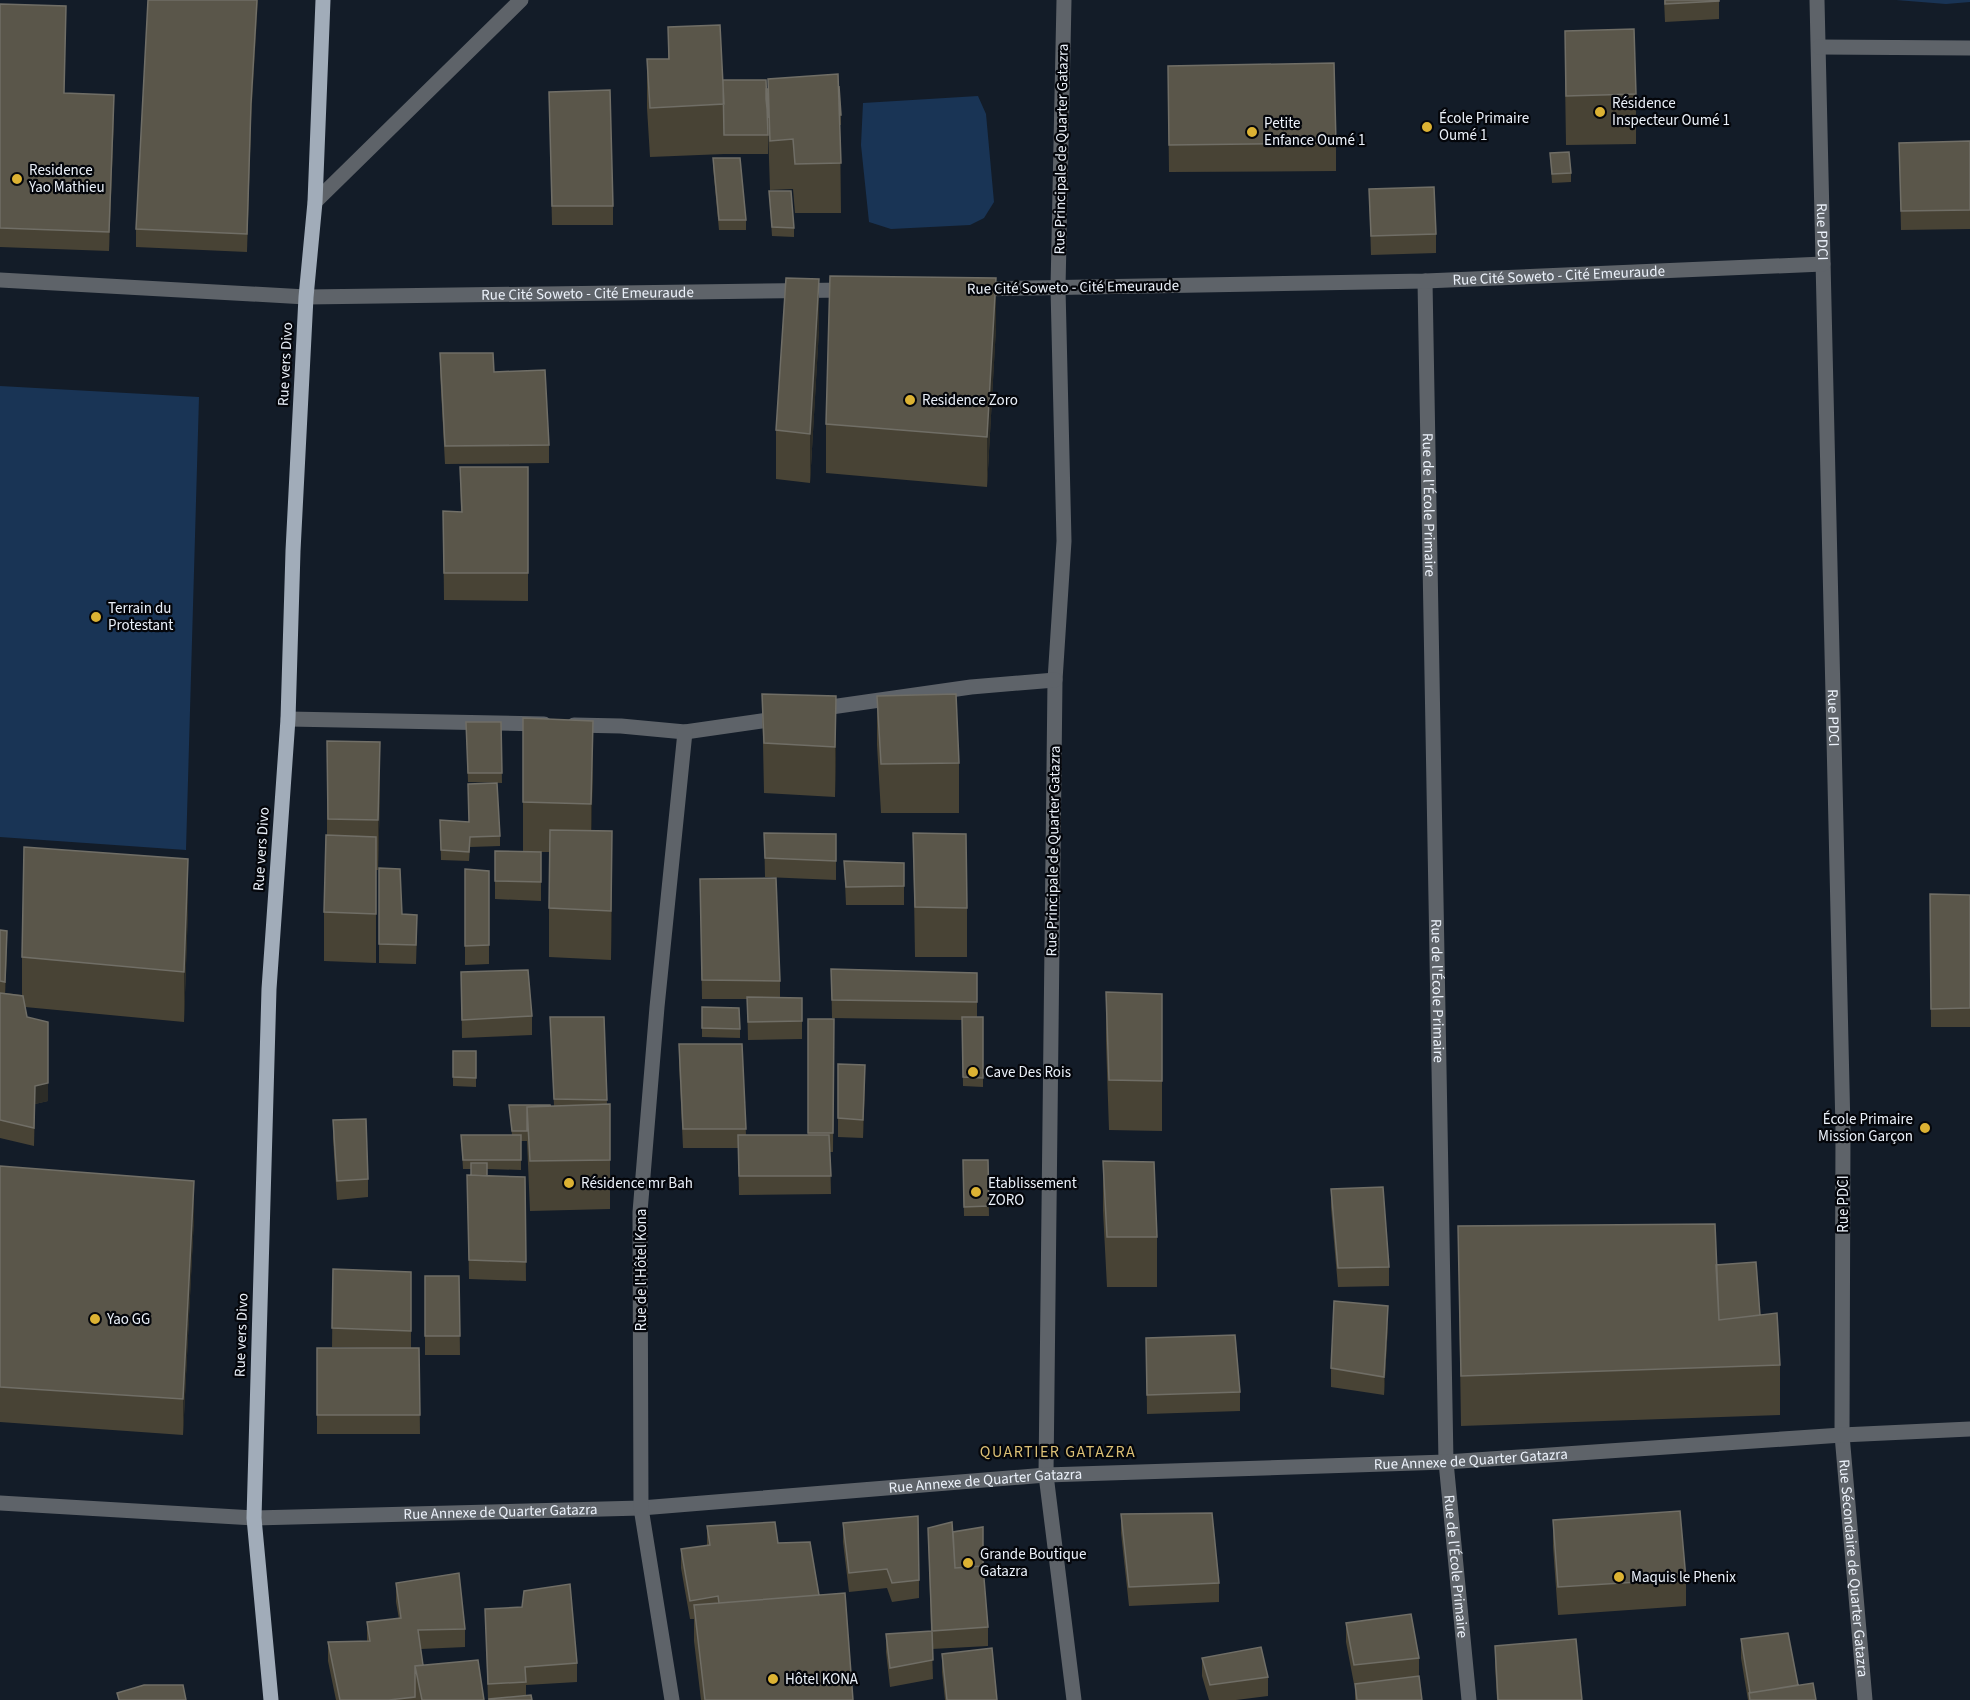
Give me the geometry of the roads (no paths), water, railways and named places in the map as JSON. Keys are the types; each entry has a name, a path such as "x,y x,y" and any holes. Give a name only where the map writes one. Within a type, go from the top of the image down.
{"main road":[{"name":"Rue vers Divo","path":"271,1700 254,1518 269,989 288,719 293,551 306,297 315,202 323,0"}],"street":[{"path":"315,202 521,0"},
{"name":"Rue Principale de Quarter Gatazra","path":"1064,0 1058,288 1064,541 1055,680 1046,1475 1074,1700"},
{"name":"Rue PDCI","path":"1817,0 1843,1118 1842,1436"},
{"path":"1819,47 1970,48"},
{"name":"Rue Cité Soweto - Cité Emeuraude","path":"962,289 1425,281 1823,264"},
{"name":"Rue Cité Soweto - Cité Emeuraude","path":"0,280 306,297 867,290"},
{"name":"Rue de l'École Primaire","path":"1425,281 1446,1462 1469,1700"},
{"path":"288,719 621,726 685,732 767,721 844,704 970,687 1055,680"},
{"name":"Rue de l'Hôtel Kona","path":"672,1700 641,1508 640,1212 657,1007 685,732"},
{"name":"Rue Annexe de Quarter Gatazra","path":"0,1503 254,1518 641,1508 1046,1475 1446,1462 1970,1429"},
{"name":"Rue Sécondaire de Quarter Gatazra","path":"1842,1436 1865,1700"}],"place":[{"name":"Résidence Inspecteur Oumé 1","path":"1600,112"},
{"name":"École Primaire Oumé 1","path":"1427,127"},
{"name":"Petite Enfance Oumé 1","path":"1252,132"},
{"name":"Residence Yao Mathieu","path":"17,179"},
{"name":"Residence Zoro","path":"910,400"},
{"name":"Terrain du Protestant","path":"96,617"},
{"name":"Cave Des Rois","path":"973,1072"},
{"name":"École Primaire Mission Garçon","path":"1925,1128"},
{"name":"Résidence mr Bah","path":"569,1183"},
{"name":"Etablissement ZORO","path":"976,1192"},
{"name":"Yao GG","path":"95,1319"},
{"name":"Grande Boutique Gatazra","path":"968,1563"},
{"name":"Maquis le Phenix","path":"1619,1577"},
{"name":"Hôtel KONA","path":"773,1679"}],"district":[{"name":"QUARTIER GATAZRA","path":"1058,1451"}]}
